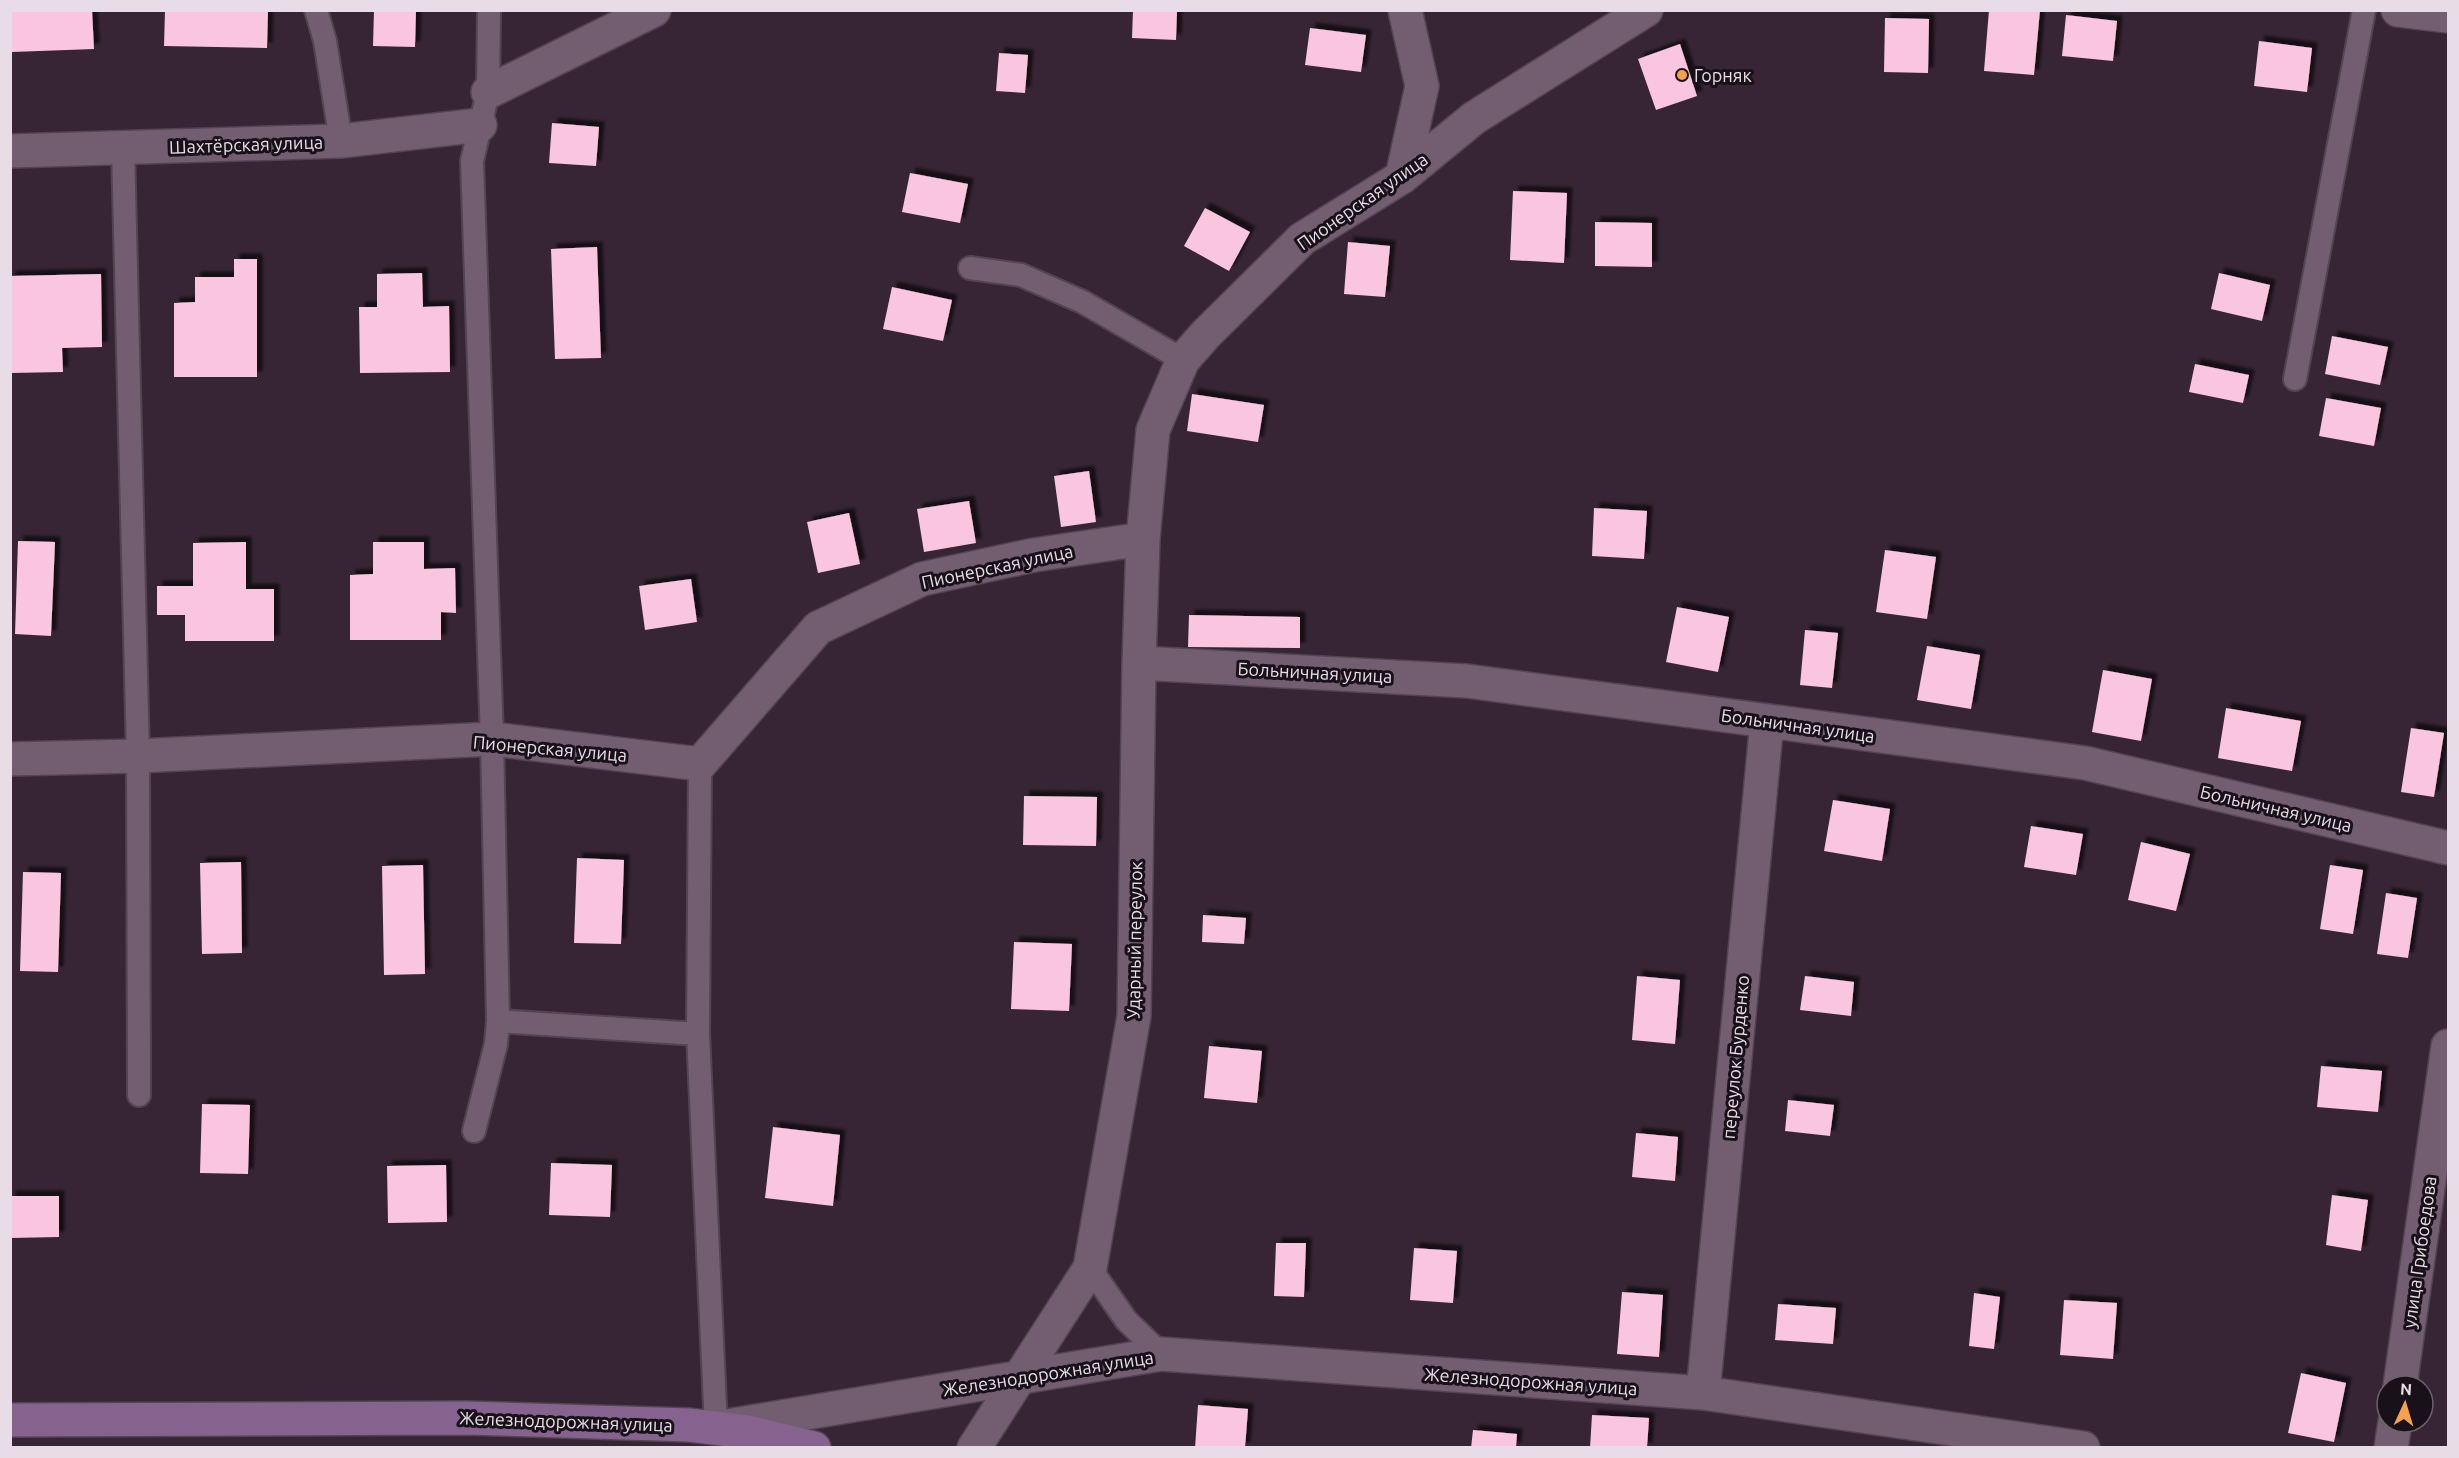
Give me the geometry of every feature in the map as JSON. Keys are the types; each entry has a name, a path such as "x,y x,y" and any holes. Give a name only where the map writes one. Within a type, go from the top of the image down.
{"street":[{"path":"488,92 654,10"},
{"path":"1402,177 1422,86 1405,10"},
{"name":"Пионерская улица","path":"10,759 138,756 492,739 700,764 818,628 922,579 1034,555 1143,539 1153,430 1183,360 1302,239 1402,177 1474,118 1646,10"},
{"path":"2398,10 2448,16"},
{"name":"Шахтёрская улица","path":"10,151 341,141 480,125"},
{"name":"Ударный переулок","path":"974,1448 1090,1268 1134,1016 1143,539"},
{"name":"Больничная улица","path":"1139,663 1467,681 2085,763 2448,848"},
{"name":"переулок Бурденко","path":"1703,1393 1767,721"},
{"name":"улица Грибоедова","path":"2402,1374 2448,1046"},
{"name":"Железнодорожная улица","path":"10,1420 467,1418 689,1425 716,1428 1161,1354 1703,1393 2083,1448"},
{"path":"716,1428 747,1432 814,1448"}],"lane":[{"path":"316,10 325,40 341,141"},
{"path":"474,1131 496,1044 498,1022 492,739 472,161 488,92 489,10"},
{"path":"2295,379 2364,10"},
{"path":"123,148 138,756 138,1095"},
{"path":"970,268 1021,275 1083,302 1183,360"},
{"path":"700,764 698,1034 716,1428"},
{"path":"498,1022 698,1034"},
{"path":"1090,1268 1126,1320 1161,1354"}],"building":[{"path":"10,10 92,10 94,49 12,52"},
{"path":"165,10 268,10 267,48 164,46"},
{"path":"374,10 416,10 415,47 373,46"},
{"path":"1133,10 1177,10 1176,40 1132,38"},
{"path":"1989,10 2040,10 2034,75 1984,71"},
{"path":"2066,15 2117,21 2113,61 2062,56"},
{"path":"1885,18 1929,19 1928,73 1884,72"},
{"path":"1310,28 1366,35 1361,72 1305,65"},
{"path":"2259,41 2312,48 2307,92 2254,86"},
{"path":"1680,44 1697,96 1656,110 1638,59"},
{"path":"999,53 1028,55 1025,93 996,91"},
{"path":"552,123 599,127 596,166 549,163"},
{"path":"910,173 968,184 960,223 902,212"},
{"path":"1513,191 1567,193 1564,263 1510,260"},
{"path":"1205,208 1250,232 1229,271 1184,246"},
{"path":"1595,222 1652,223 1652,267 1595,266"},
{"path":"1348,242 1390,246 1385,297 1344,294"},
{"path":"597,247 601,358 555,359 551,249"},
{"path":"234,259 257,259 257,377 174,377 174,303 195,302 195,277 234,277"},
{"path":"422,273 423,307 449,306 450,372 360,373 359,307 377,307 377,274"},
{"path":"2219,273 2270,285 2262,321 2211,309"},
{"path":"101,274 102,347 62,348 63,372 10,373 10,276"},
{"path":"892,287 952,300 943,341 883,329"},
{"path":"2332,336 2388,347 2380,385 2325,374"},
{"path":"2195,364 2249,375 2243,403 2189,392"},
{"path":"1192,394 1264,405 1258,442 1187,431"},
{"path":"2326,398 2381,408 2374,446 2319,436"},
{"path":"1089,471 1096,522 1061,527 1054,476"},
{"path":"969,501 976,543 924,552 917,509"},
{"path":"1594,508 1647,511 1644,559 1592,556"},
{"path":"849,513 860,564 818,573 807,522"},
{"path":"18,541 55,542 51,636 15,634"},
{"path":"246,542 246,589 274,589 274,641 185,641 185,615 157,615 157,586 193,586 193,543"},
{"path":"373,542 424,542 424,569 455,568 456,613 441,612 441,640 350,640 350,575 373,574"},
{"path":"1885,550 1936,557 1927,619 1876,612"},
{"path":"691,579 697,622 645,630 639,586"},
{"path":"1677,607 1729,617 1718,672 1666,662"},
{"path":"1189,615 1300,617 1300,648 1188,647"},
{"path":"1805,630 1838,633 1832,688 1800,685"},
{"path":"1927,646 1980,655 1971,709 1917,700"},
{"path":"2103,670 2152,679 2141,741 2092,732"},
{"path":"2226,708 2301,721 2292,771 2218,758"},
{"path":"2411,728 2444,733 2434,797 2401,792"},
{"path":"1024,796 1097,797 1096,846 1023,845"},
{"path":"1833,800 1890,809 1882,861 1824,851"},
{"path":"2031,826 2083,834 2076,875 2024,867"},
{"path":"2141,842 2190,854 2176,911 2128,900"},
{"path":"577,858 624,860 621,944 574,943"},
{"path":"241,862 242,953 202,954 200,863"},
{"path":"423,865 425,974 384,975 382,866"},
{"path":"2330,865 2363,870 2353,934 2320,929"},
{"path":"23,872 61,873 58,972 20,971"},
{"path":"2386,893 2417,898 2408,958 2377,954"},
{"path":"1203,915 1246,918 1244,944 1202,942"},
{"path":"1014,942 1072,944 1069,1011 1011,1009"},
{"path":"1637,976 1680,980 1675,1044 1632,1040"},
{"path":"1805,976 1854,982 1851,1016 1800,1010"},
{"path":"1209,1046 1262,1051 1257,1103 1204,1098"},
{"path":"2321,1066 2382,1071 2378,1112 2317,1107"},
{"path":"1788,1100 1834,1105 1830,1136 1785,1131"},
{"path":"202,1104 250,1105 248,1174 200,1173"},
{"path":"773,1127 840,1135 833,1206 765,1198"},
{"path":"1636,1133 1678,1137 1675,1181 1632,1177"},
{"path":"551,1163 612,1165 610,1217 549,1215"},
{"path":"446,1165 447,1222 388,1223 387,1166"},
{"path":"2332,1195 2368,1200 2361,1251 2326,1245"},
{"path":"10,1196 59,1196 59,1237 10,1238"},
{"path":"1276,1243 1306,1243 1304,1297 1274,1296"},
{"path":"1414,1248 1457,1251 1453,1303 1410,1300"},
{"path":"1622,1292 1663,1295 1659,1357 1617,1354"},
{"path":"1974,1293 2000,1297 1994,1349 1969,1346"},
{"path":"2064,1300 2117,1303 2113,1359 2060,1355"},
{"path":"1778,1304 1836,1308 1833,1344 1775,1340"},
{"path":"2301,1373 2346,1383 2334,1442 2288,1433"},
{"path":"1198,1405 1248,1409 1245,1448 1195,1448"},
{"path":"1592,1415 1649,1418 1647,1448 1590,1448"},
{"path":"1473,1430 1517,1434 1516,1448 1471,1448"}],"place":[{"name":"Горняк","path":"1682,75"}]}
